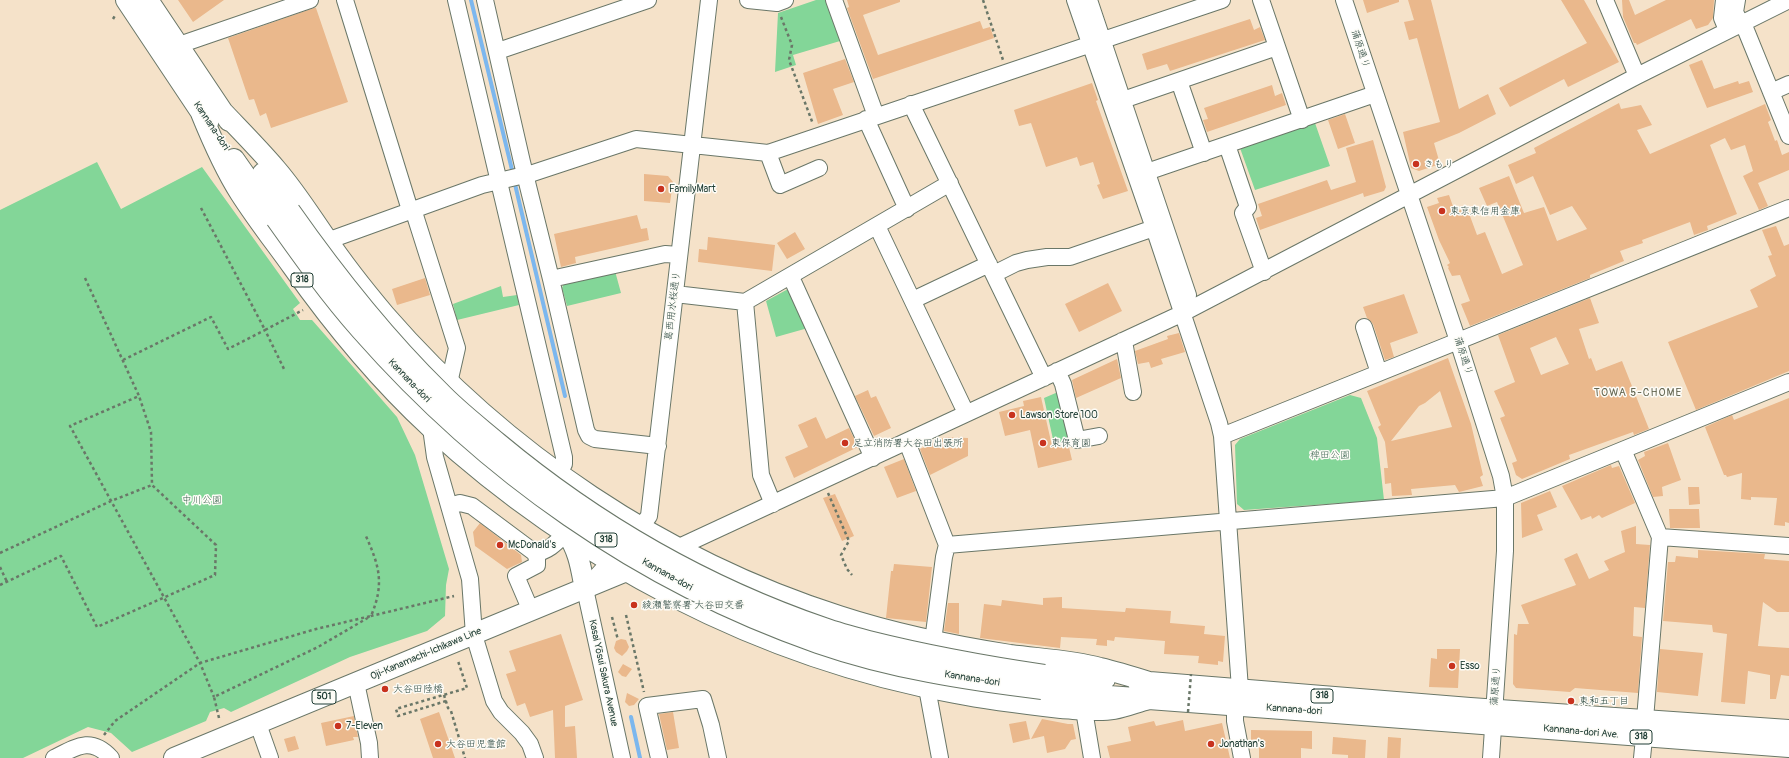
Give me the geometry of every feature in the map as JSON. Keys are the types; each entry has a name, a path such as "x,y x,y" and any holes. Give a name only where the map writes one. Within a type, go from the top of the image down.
{"main road":[{"name":"Kannana-dori","path":"148,0 222,111 329,292 403,376 462,433 515,477 577,523 698,592 753,617 820,643 876,659 942,674 1043,682 1082,694 1149,690 1494,717"},
{"name":"Kannana-dori","path":"121,7 201,113 283,215"},
{"name":"318","path":"222,111 277,170 328,241 384,314 449,382 504,431 558,473 587,494 641,528 678,548 761,586 808,605 869,625 933,641 1006,654 1099,667 1149,690"},
{"name":"318","path":"201,113 215,148 240,193 318,302 364,358 431,428 500,486 566,533 618,566 693,607 769,639 856,670 927,688 991,700 1084,710 1113,709 1149,690"},
{"path":"566,533 579,558 585,589"},
{"name":"Oji-Kanamachi-Ichikawa Line","path":"174,758 198,754 258,724 585,589 618,566 678,548"},
{"name":"Kannana-dori Ave.","path":"1494,717 1644,728 1789,730"},
{"name":"Kannana-dori Ave.","path":"1644,728 1789,748"}],"street":[{"path":"179,45 310,0"},
{"path":"345,0 411,210 457,348 449,382"},
{"path":"456,0 564,457 564,464 558,473"},
{"path":"485,0 586,430 589,436 595,439 658,446"},
{"path":"498,51 648,0"},
{"name":"葛西用水桜通り","path":"618,566 649,516 709,0"},
{"path":"748,0 777,3 785,0"},
{"path":"834,0 871,117 907,209"},
{"path":"1075,0 1123,100 1154,228 1222,436 1238,697 1235,721 1242,758"},
{"path":"1089,0 1096,42 1142,174 1188,295 1183,313"},
{"path":"328,241 498,180 525,175 636,139 768,153 871,117 1222,0"},
{"path":"1261,0 1302,120"},
{"name":"蒲原通り","path":"1344,0 1494,450 1501,476 1505,498 1505,551 1491,758"},
{"path":"1605,0 1637,76"},
{"path":"1724,0 1722,18 1737,26"},
{"path":"1736,0 1735,12 1737,26 1771,92 1789,136"},
{"path":"678,548 1183,313 1637,76 1789,0"},
{"path":"1123,100 1277,47"},
{"path":"1179,81 1204,153"},
{"path":"1771,92 1789,84"},
{"path":"1142,174 1375,94"},
{"path":"911,104 992,269 1050,375 1063,384 1077,440 1099,436"},
{"path":"1228,145 1248,207 1243,213 1264,272"},
{"path":"768,153 780,186 819,168"},
{"path":"675,294 746,302 950,183"},
{"path":"1222,436 1789,208"},
{"path":"878,226 966,413"},
{"path":"913,300 992,269 1027,260 1070,256 1154,228"},
{"path":"551,279 665,254 679,256"},
{"path":"791,277 873,458"},
{"path":"746,302 761,475 773,504"},
{"path":"1364,327 1379,373"},
{"path":"1122,341 1133,392"},
{"path":"947,545 1505,498 1789,382"},
{"path":"431,428 435,457 470,579 474,635 494,701 500,712 530,744 535,758"},
{"path":"906,442 947,545 944,557 933,641"},
{"path":"1623,450 1660,537 1642,758"},
{"path":"449,506 460,504 472,506 535,553 537,565 516,576 531,611"},
{"path":"535,553 548,549 566,533"},
{"path":"1660,537 1789,546"},
{"name":"Kasai Yōsui Sakura Avenue","path":"585,589 622,758"},
{"path":"356,683 369,743 370,758"},
{"path":"927,688 940,758"},
{"path":"659,758 647,706 703,698 712,725 718,758"},
{"path":"1084,710 1092,758"},
{"path":"258,724 270,758"},
{"path":"54,758 75,748 88,744 100,748 111,758"}],"path":[{"path":"982,0 1005,63"},
{"path":"113,19 121,7"},
{"path":"781,16 792,45 789,60 814,128"},
{"path":"201,208 284,369"},
{"path":"0,585 61,556 97,627 215,574 216,545 152,484 151,432 139,396 85,278"},
{"path":"123,360 211,317 228,348 318,302"},
{"path":"139,396 70,426 200,663 214,697 219,718"},
{"path":"0,553 111,501 152,484"},
{"path":"827,491 849,541 841,555 847,569 852,575"},
{"path":"214,697 318,647 371,616 377,602 380,578 375,555 365,534"},
{"path":"0,566 7,582"},
{"path":"104,735 115,721 200,663 316,629 454,596"},
{"path":"626,615 647,706"},
{"path":"612,617 618,640"},
{"path":"446,701 398,716 396,710 467,688 458,661"},
{"path":"1188,712 1191,674"},
{"path":"444,695 451,711 465,758"}],"green space":[{"path":"816,0 826,0 840,41 793,55 796,65 775,72 778,13"},
{"path":"1315,123 1330,166 1255,190 1240,148"},
{"name":"中川公園","path":"97,162 121,209 202,167 300,303 293,309 300,320 312,320 397,417 415,455 449,569 446,585 445,616 427,631 350,657 231,712 224,708 210,712 206,721 132,752 111,733 88,727 23,758 0,758 0,210"},
{"path":"615,271 621,293 567,306 562,288 564,283"},
{"path":"501,286 503,297 517,295 519,305 457,320 453,304"},
{"path":"790,288 808,328 776,337 766,301"},
{"path":"1058,392 1070,441 1054,444 1044,398"},
{"name":"稗田公園","path":"1350,395 1361,398 1377,438 1384,500 1244,510 1237,504 1235,445 1240,439"}],"building":[{"path":"178,0 224,0 193,22"},
{"path":"847,0 900,0 900,2 863,15 878,55 980,21 983,29 990,27 994,38 873,79 847,8 849,7"},
{"path":"1363,0 1399,0 1399,2 1367,13"},
{"path":"1408,0 1431,0 1459,109 1488,94 1496,114 1459,133 1434,143 1440,164 1419,171 1411,168 1403,132 1440,122 1417,38 1409,40 1404,22 1414,20"},
{"path":"1561,0 1584,0 1619,62 1568,87 1564,79 1510,107 1499,88 1587,43"},
{"path":"1622,0 1629,0 1635,15 1666,0 1714,0 1713,18 1708,25 1696,29 1691,19 1637,45 1634,43 1623,17"},
{"path":"316,8 348,102 271,128 266,113 260,116 254,99 249,100 228,38"},
{"path":"1250,19 1254,30 1260,27 1265,40 1170,71 1167,64 1147,70 1142,54"},
{"path":"845,59 854,82 833,89 843,115 818,124 803,73"},
{"path":"1702,60 1714,89 1738,81 1739,84 1749,81 1753,92 1707,108 1689,65"},
{"path":"1092,83 1098,100 1096,101 1128,191 1103,199 1097,185 1100,184 1093,162 1080,166 1077,157 1046,167 1031,123 1019,126 1014,110"},
{"path":"1272,85 1275,96 1282,93 1286,105 1207,132 1203,120 1208,119 1204,108"},
{"path":"1619,103 1621,109 1641,105 1652,125 1637,130 1650,154 1765,104 1771,120 1768,122 1775,141 1777,140 1782,155 1789,152 1789,170 1758,183 1768,206 1759,210 1743,176 1753,171 1745,145 1731,150 1725,138 1710,145 1737,214 1707,226 1708,230 1694,235 1690,222 1642,240 1643,243 1620,251 1624,261 1590,275 1590,278 1470,326 1461,304 1470,301 1460,275 1452,276 1448,268 1449,267 1447,265 1450,263 1439,240 1427,207 1439,203 1437,198 1449,195 1455,212 1467,208 1477,235 1485,232 1502,274 1523,265 1497,202 1487,206 1479,188 1509,176 1524,213 1544,207 1557,241 1587,229 1572,206 1550,215 1533,176 1516,184 1508,165 1536,153 1534,148"},
{"path":"1345,114 1355,143 1338,149 1328,120"},
{"path":"1373,140 1386,187 1384,191 1364,197 1363,193 1260,230 1256,218 1262,216 1258,204 1327,180 1331,190 1356,182 1346,148"},
{"path":"644,174 668,176 673,182 670,203 644,201"},
{"path":"637,215 641,229 647,228 649,240 575,257 576,263 561,267 554,234"},
{"path":"1776,226 1784,246 1789,244 1789,371 1696,410 1668,342 1758,307 1750,290 1776,276 1768,256 1772,255 1762,230"},
{"path":"795,232 805,249 787,259 777,243"},
{"path":"708,237 775,245 772,271 698,262 699,249 707,250"},
{"path":"425,278 430,295 397,305 392,289"},
{"path":"1108,283 1122,311 1079,332 1065,304"},
{"path":"1404,294 1418,333 1390,343 1394,357 1385,360 1373,324 1367,318 1363,307"},
{"path":"1590,298 1599,323 1579,329 1589,359 1591,358 1596,371 1622,361 1649,429 1634,435 1633,432 1569,455 1570,459 1522,479 1516,475 1512,463 1517,461 1500,418 1505,416 1494,391 1515,382 1498,335","holes":["1556,337 1569,364 1541,375 1530,348"]},
{"path":"1179,333 1185,352 1161,359 1163,364 1151,368 1149,362 1138,364 1135,351 1168,339 1167,336"},
{"path":"1448,358 1471,424 1483,475 1480,477 1483,486 1459,492 1455,485 1411,489 1412,495 1392,496 1391,483 1385,484 1384,468 1388,468 1385,442 1378,427 1381,425 1367,391","holes":["1440,391 1452,427 1391,441 1419,406"]},
{"path":"1117,359 1121,378 1076,398 1072,380"},
{"path":"868,390 871,398 876,396 891,428 874,436 855,396"},
{"path":"1041,397 1052,446 1068,443 1072,460 1038,468 1030,430 1005,436 999,412 1024,406 1023,401"},
{"path":"1789,398 1789,523 1785,522 1785,526 1774,525 1777,498 1751,497 1751,500 1741,499 1742,473 1727,477 1724,475 1705,427 1732,415 1734,420"},
{"path":"816,417 826,439 849,428 858,447 794,478 785,457 808,447 798,425"},
{"path":"945,437 968,438 968,456 930,475 920,449"},
{"path":"1668,443 1681,480 1662,487 1663,496 1653,497 1638,460 1645,456 1644,452"},
{"path":"904,459 916,491 897,498 884,467"},
{"path":"1611,465 1612,468 1619,466 1635,503 1602,518 1599,515 1592,519 1591,516 1581,520 1562,486"},
{"path":"1688,487 1699,487 1700,504 1689,505"},
{"path":"1550,491 1557,507 1537,515 1543,530 1522,538 1521,503"},
{"path":"835,494 854,536 842,541 823,498"},
{"path":"1669,509 1699,509 1700,528 1670,528"},
{"path":"480,523 521,555 522,562 507,569 475,546 473,532"},
{"path":"1636,526 1636,544 1650,545 1645,608 1634,607 1633,636 1642,637 1638,693 1575,688 1570,692 1516,688 1513,684 1514,634 1517,635 1518,624 1529,624 1521,605 1576,585 1564,559 1577,553 1589,579 1609,570 1604,561 1625,552 1621,531"},
{"path":"1698,550 1765,554 1764,559 1789,561 1789,612 1777,612 1763,602 1758,646 1789,648 1789,676 1781,675 1776,699 1770,699 1770,675 1748,671 1745,704 1721,702 1727,634 1713,632 1712,625 1663,621 1668,562 1675,562 1676,556 1698,558"},
{"path":"894,564 932,567 926,622 886,618 891,571 893,571"},
{"path":"1062,597 1062,608 1125,612 1126,608 1171,611 1170,623 1205,626 1204,634 1225,636 1223,662 1218,661 1218,665 1198,663 1199,656 1164,654 1165,641 1115,637 1114,641 1107,640 1107,646 1096,645 1097,639 1061,637 1060,648 980,638 984,604 1001,606 1002,600 1043,605 1043,598"},
{"path":"948,603 959,603 959,634 944,631"},
{"path":"561,634 583,700 565,706 565,727 575,726 577,758 555,758 553,710 530,717 525,703 517,706 506,674 516,671 509,651"},
{"path":"621,639 626,640 629,647 622,656 616,652 614,648 616,641"},
{"path":"1437,649 1460,649 1458,688 1429,687 1431,658 1437,659"},
{"path":"1660,649 1703,653 1698,696 1657,692"},
{"path":"623,664 632,669 626,677 622,676 618,672"},
{"path":"627,693 639,699 634,705 629,706 625,702"},
{"path":"439,712 455,758 433,758 420,719"},
{"path":"673,712 679,748 667,750 659,714"},
{"path":"354,716 358,737 353,737 354,740 326,746 321,723"},
{"path":"1042,719 1073,724 1076,739 1071,740 1065,749 1047,753 1044,736 1031,739"},
{"path":"1183,720 1185,731 1222,723 1230,758 1110,758 1107,746 1131,741 1128,727 1154,721 1156,726"},
{"path":"1026,721 1030,739 1013,743 1009,724"},
{"path":"1251,730 1312,731 1312,749 1301,748 1301,758 1259,758 1259,747 1251,747"},
{"path":"295,736 299,749 288,752 284,739"},
{"path":"1333,737 1366,740 1365,758 1348,758 1348,755 1332,754"},
{"path":"1388,737 1401,738 1400,758 1387,758"}],"waterway":[{"path":"471,0 513,174"},
{"path":"514,180 565,396"},
{"path":"631,717 640,758"}],"place":[{"name":"きもり","path":"1416,164"},
{"name":"FamilyMart","path":"661,189"},
{"name":"東京東信用金庫","path":"1442,211"},
{"name":"Lawson Store 100","path":"1012,415"},
{"name":"足立消防署大谷田出張所","path":"845,443"},
{"name":"東保育園","path":"1043,443"},
{"name":"McDonald's","path":"500,545"},
{"name":"綾瀬警察署 大谷田交番","path":"634,605"},
{"name":"Esso","path":"1452,666"},
{"name":"大谷田陸橋","path":"385,689"},
{"name":"東和五丁目","path":"1571,701"},
{"name":"7-Eleven","path":"338,726"},
{"name":"大谷田児童館","path":"438,744"},
{"name":"Jonathan's","path":"1211,744"}],"district":[{"name":"TOWA 5-CHOME","path":"1638,393"}]}
